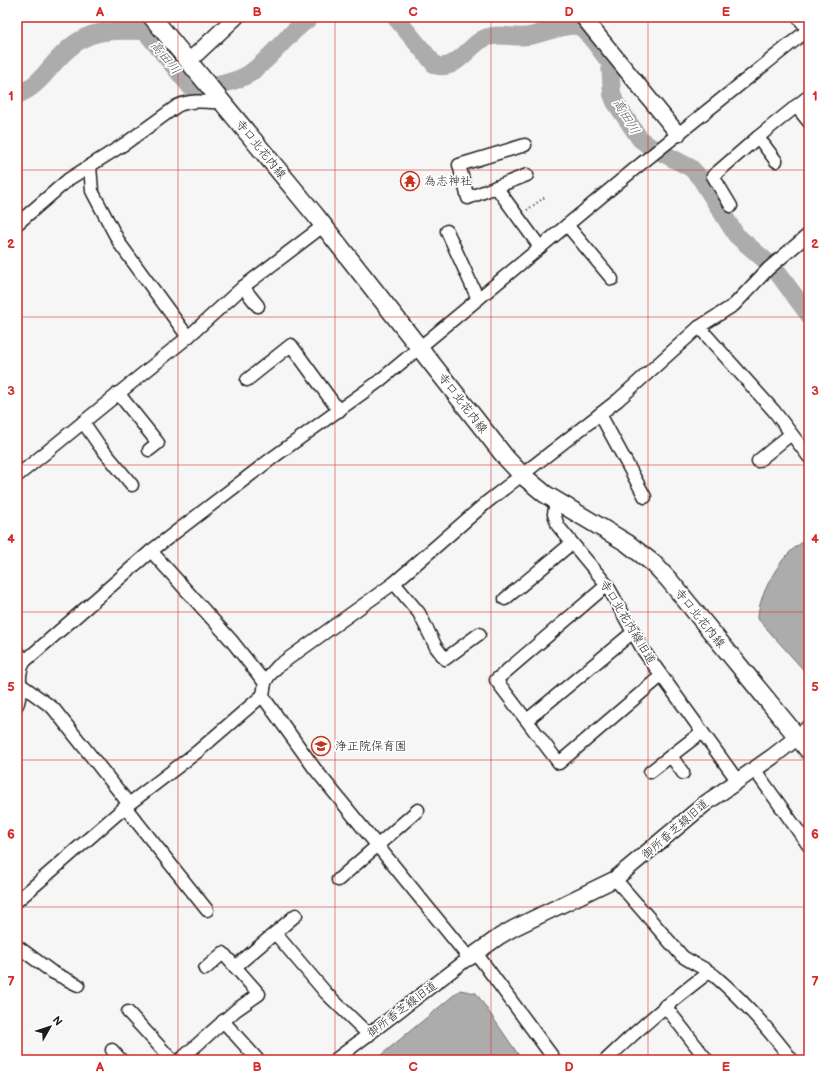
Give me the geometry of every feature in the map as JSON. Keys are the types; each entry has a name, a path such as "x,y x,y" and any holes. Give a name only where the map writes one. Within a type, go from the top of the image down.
{"main road":[{"name":"寺口北花内線","path":"152,17 323,226 506,458 522,475 556,501 627,543 654,564 803,733 809,751"}],"street":[{"path":"188,62 236,17"},
{"path":"582,17 678,134"},
{"path":"21,666 152,551 275,456 378,382 658,150 809,30 798,17"},
{"path":"17,224 56,188 185,102 214,92"},
{"path":"731,206 713,176 809,96"},
{"path":"796,106 809,122"},
{"path":"758,137 776,161"},
{"path":"526,146 459,165 468,198 527,175"},
{"path":"90,166 92,191 120,244 188,337"},
{"path":"496,187 540,247"},
{"path":"567,225 612,278"},
{"path":"17,476 188,337 243,287 323,226"},
{"path":"447,231 478,299"},
{"path":"555,1060 472,956 377,846 296,744 266,701 264,695 265,683 268,677 278,666 394,583 487,502 636,385 699,327 734,305 768,269 783,258 809,234"},
{"path":"243,287 258,306"},
{"path":"699,327 774,411 809,457"},
{"path":"247,380 291,345 339,411"},
{"path":"118,394 158,443 149,450"},
{"path":"600,414 645,497"},
{"path":"83,422 99,445 132,486"},
{"path":"758,462 791,434"},
{"name":"寺口北花内線旧道","path":"556,501 555,520 572,543 607,584 632,633 737,780"},
{"path":"505,598 572,543"},
{"path":"152,551 231,640 265,683"},
{"path":"394,583 419,613 436,647 445,659 479,634"},
{"path":"607,584 496,680 559,762 662,676"},
{"path":"527,720 632,633"},
{"path":"17,651 21,666 20,697 17,705"},
{"path":"20,684 53,708 207,910"},
{"path":"17,901 127,806 197,752 264,695"},
{"path":"650,772 702,732"},
{"name":"御所香芝線旧道","path":"335,1060 370,1035 472,956 514,928 615,880 706,803 803,733"},
{"path":"671,756 683,773"},
{"path":"754,769 809,846"},
{"path":"338,880 418,810"},
{"path":"615,880 682,956 715,977 755,1017 792,1060"},
{"path":"235,967 296,915"},
{"path":"275,933 326,994 370,1035"},
{"path":"17,946 52,972 78,985"},
{"path":"180,1060 223,1021 259,994 223,953 205,969"},
{"path":"606,1060 637,1029 664,1006 709,972"},
{"path":"664,1006 707,1060"},
{"path":"128,1012 172,1060"},
{"path":"223,1021 258,1060"},
{"path":"112,1050 121,1060"}],"path":[{"path":"518,217 544,197"}],"shaded area":[{"path":"809,537 809,676 758,619 758,612 763,595 777,568 789,552"},
{"path":"460,990 476,993 522,1060 375,1060"}],"waterway":[{"name":"高田川","path":"17,95 35,84 61,55 81,39 102,32 114,31 145,31 194,91 228,83 247,75 255,69 294,31 311,17"},
{"name":"高田川","path":"395,17 435,65 442,66 454,63 481,40 487,37 523,37 569,26 580,27 583,29 591,37 608,60 610,64 612,94 615,102 640,139 649,146 691,168 701,179 736,235 774,268 809,315"}],"place":[{"name":"為志神社","path":"410,181"},
{"name":"浄正院保育園","path":"321,746"}]}
